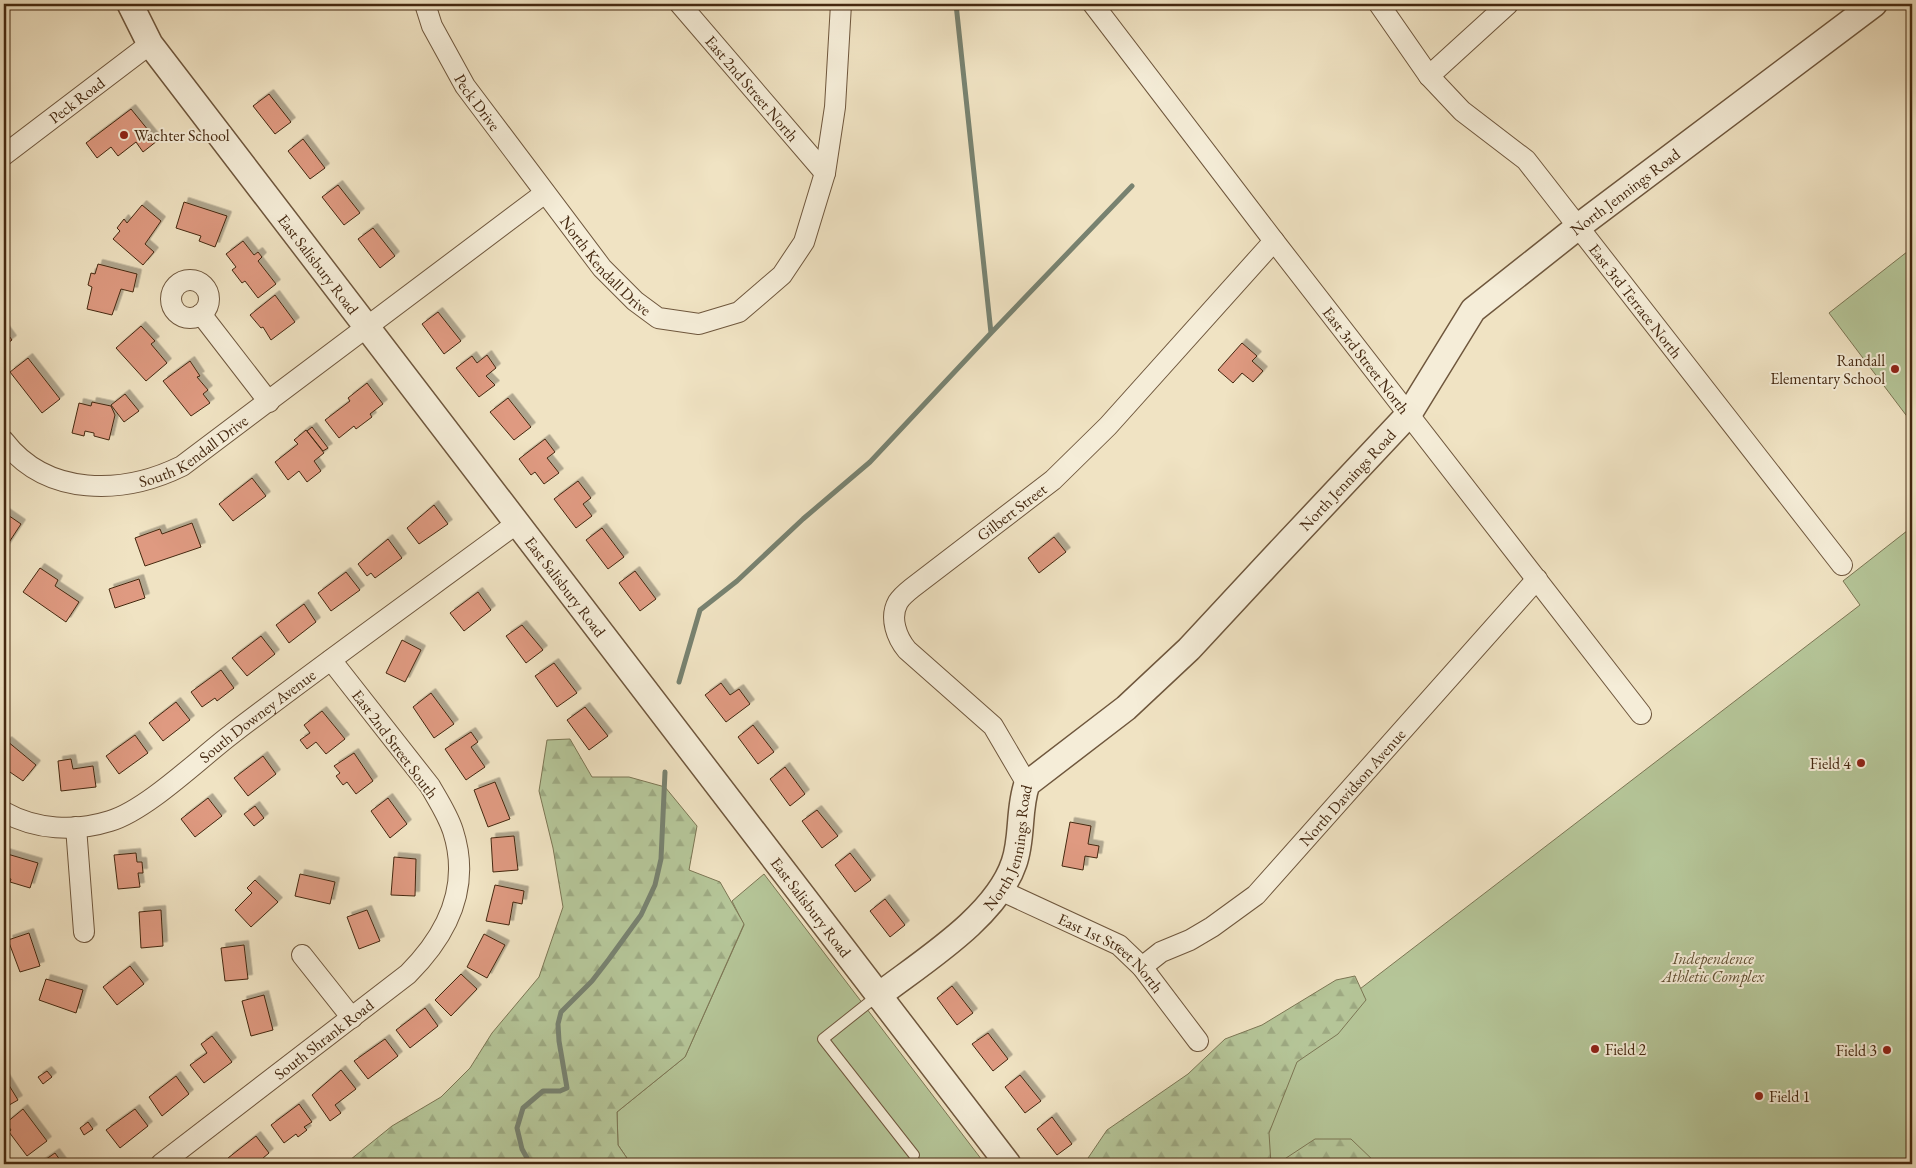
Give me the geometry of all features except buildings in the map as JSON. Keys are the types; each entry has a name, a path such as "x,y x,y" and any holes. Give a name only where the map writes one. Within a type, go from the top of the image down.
{"street":[{"name":"East Salisbury Road","path":"130,4 150,44 1008,1164"},
{"name":"Peck Drive","path":"425,4 432,26 465,86 545,194"},
{"name":"East 2nd Street North","path":"680,4 825,173"},
{"name":"North Kendall Drive","path":"545,194 602,268 636,301 658,318 699,324 739,312 782,275 804,242 825,173 835,107 841,4"},
{"name":"East 3rd Street North","path":"1093,4 1274,241 1641,714"},
{"name":"East 3rd Terrace North","path":"1379,4 1429,76 1462,111 1526,160 1842,565"},
{"path":"1429,76 1508,4"},
{"name":"North Jennings Road","path":"878,996 981,916 1000,890 1014,863 1022,799 1027,784 1126,708 1189,649 1409,414 1474,310 1578,226 1874,4"},
{"name":"Peck Road","path":"4,155 150,44"},
{"path":"367,328 545,194"},
{"name":"Gilbert Street","path":"1027,784 993,726 907,650 898,639 894,619 898,603 912,588 1053,480 1108,426 1274,241"},
{"path":"201,314 268,402"},
{"name":"South Kendall Drive","path":"4,441 35,470 52,479 76,485 130,484 162,476 182,466 367,328"},
{"name":"South Downey Avenue","path":"4,812 18,820 51,828 76,828 110,821 140,806 331,660 516,524"},
{"name":"North Davidson Avenue","path":"1142,967 1160,952 1190,940 1212,927 1256,895 1537,579"},
{"name":"East 2nd Street South","path":"331,660 430,786 443,808 453,831 457,851 457,891"},
{"path":"76,828 84,932"},
{"name":"East 1st Street North","path":"1000,890 1119,945 1142,967 1198,1041"},
{"name":"South Shrank Road","path":"161,1164 408,974 423,959 445,928 457,891"},
{"path":"302,955 352,1018"}],"lane":[{"path":"878,996 823,1039 914,1155"}],"green space":[{"name":"Randall Elementary School","path":"1912,248 1912,423 1829,313"},
{"name":"Independence Athletic Complex","path":"1912,527 1912,1164 1132,1164 1860,605 1843,581"},
{"path":"570,739 592,777 629,777 665,787 697,826 689,870 720,882 744,924 685,1057 617,1112 618,1145 631,1164 345,1164 392,1126 441,1097 470,1068 492,1033 539,977 563,907 553,848 539,791 547,740"},
{"path":"764,874 985,1164 631,1164 618,1145 617,1112 685,1057 744,925 732,901"},
{"path":"1355,976 1366,1000 1338,1034 1297,1062 1269,1133 1271,1164 1084,1164 1107,1130 1188,1074 1225,1039 1262,1025 1336,980"},
{"path":"1315,1139 1351,1139 1377,1164 1277,1164"}],"waterway":[{"path":"679,682 700,610 737,581 803,519 870,462 991,333 956,4"},
{"path":"991,333 1132,186"},
{"path":"526,1164 527,1158 522,1149 517,1128 523,1108 543,1091 560,1091 567,1088 559,1041 558,1024 561,1012 592,981 609,959 641,915 655,885 661,859 665,772"}],"place":[{"name":"Wachter School","path":"124,135"},
{"name":"Randall Elementary School","path":"1895,369"},
{"name":"Field 4","path":"1861,763"},
{"name":"Field 2","path":"1595,1049"},
{"name":"Field 3","path":"1887,1050"},
{"name":"Field 1","path":"1759,1096"}]}
